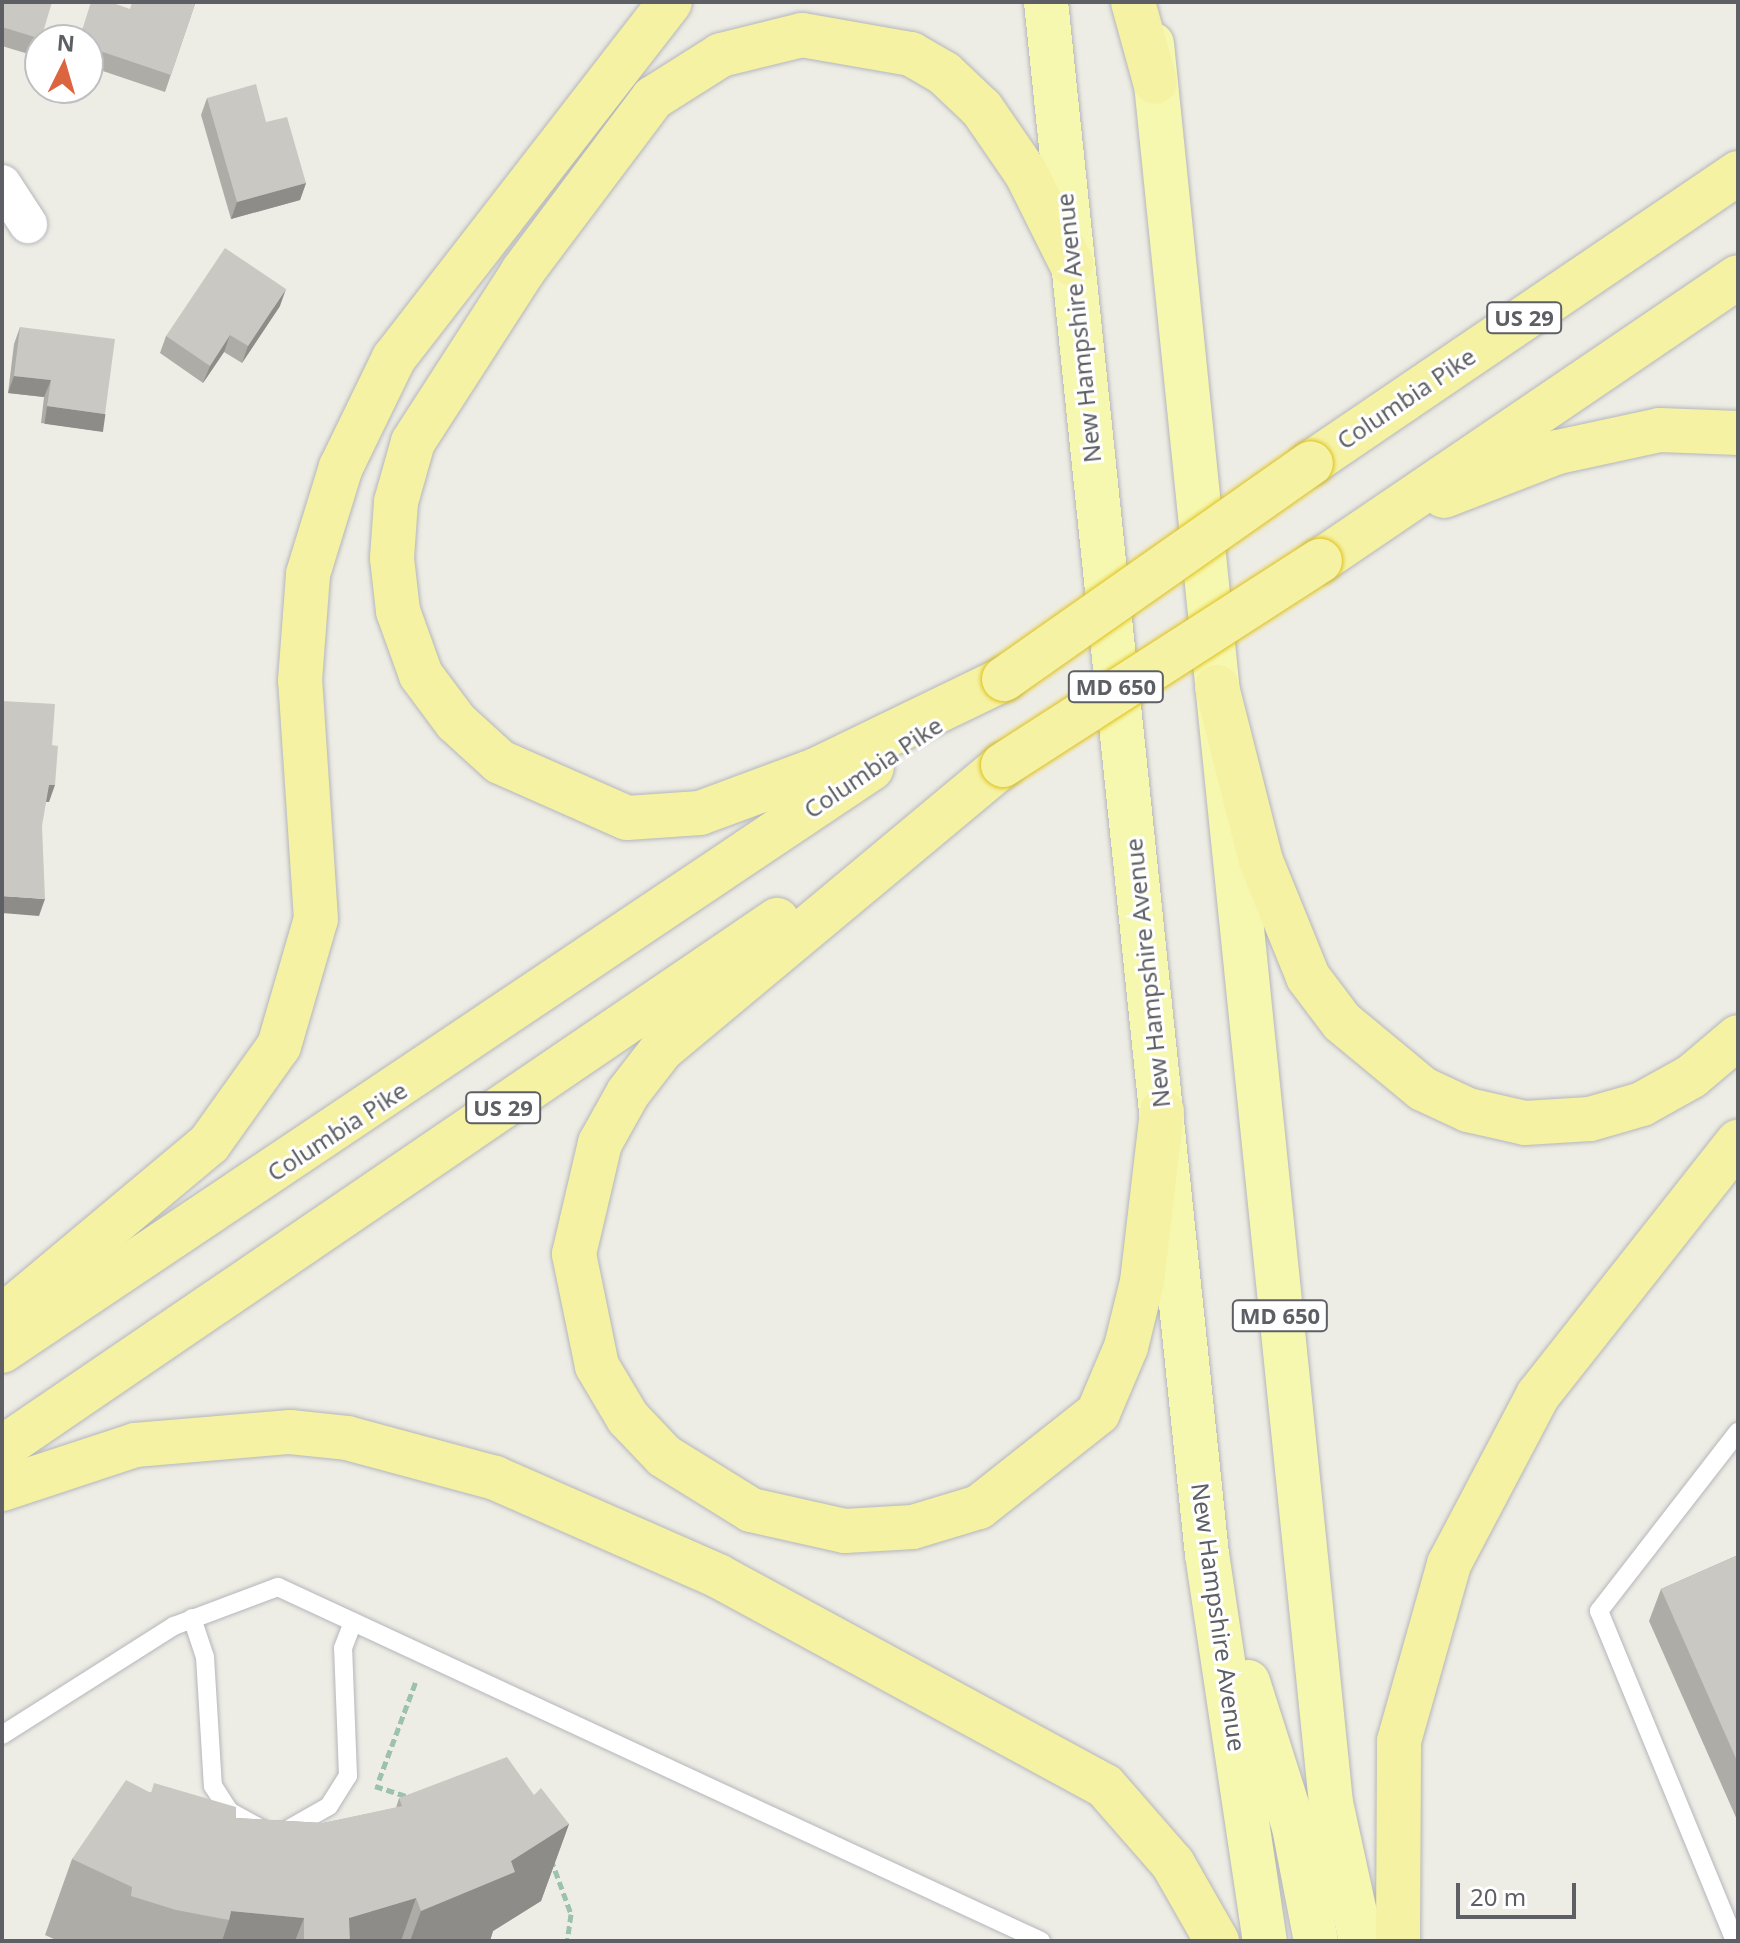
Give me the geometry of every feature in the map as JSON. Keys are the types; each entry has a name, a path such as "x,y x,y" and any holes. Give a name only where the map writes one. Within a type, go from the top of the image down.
{"highway":[{"path":"2,1317 209,1144 279,1046 316,919 300,681 308,574 341,467 402,346 670,2"},
{"path":"1133,2 1155,82"},
{"path":"1004,679 772,786 700,813 627,818 500,762 456,722 421,675 398,611 392,558 396,502 413,442 523,271 653,98 721,55 802,35 911,54 944,73 982,109 1026,173 1071,263"},
{"name":"Columbia Pike","path":"2,1351 1004,679 1311,463 1738,173"},
{"name":"US 29","path":"2,1448 1003,765 1320,561 1738,277"},
{"path":"1378,521 1558,452 1660,430 1738,433"},
{"path":"1217,687 1261,861 1308,977 1342,1022 1423,1089 1468,1110 1525,1123 1590,1119 1654,1097 1738,1037"},
{"path":"1003,765 662,1049 628,1093 600,1143 574,1254 597,1366 628,1418 664,1456 751,1510 845,1531 913,1527 979,1507 1034,1471 1098,1413 1126,1347 1142,1282 1162,1111"},
{"path":"1398,1941 1399,1741 1449,1564 1538,1395 1738,1142"},
{"path":"2,1489 135,1445 290,1432 347,1438 495,1478 718,1576 1105,1786 1173,1864 1217,1941"}],"main road":[{"name":"New Hampshire Avenue","path":"1046,2 1207,1554 1265,1941"},
{"name":"MD 650","path":"1148,2 1331,1803 1361,1941"},
{"path":"1207,1554 1294,1827 1316,1941"}],"street":[{"path":"2,184 28,224"}],"lane":[{"path":"1735,1941 1599,1611 1738,1432"},
{"path":"2,1735 192,1618 278,1587 1041,1941"},
{"path":"192,1618 205,1657 213,1786 229,1811 259,1829 297,1830 329,1806 348,1776 343,1648 353,1622"}],"path":[{"path":"376,1786 417,1679 405,1673"}],"building":[{"path":"2,2 52,2 45,24 24,24 24,34 2,27"},
{"path":"91,2 110,2 130,9 132,2 195,4 171,75 104,52 104,24 84,24"},
{"path":"256,84 266,122 287,117 306,183 237,202 207,98"},
{"path":"225,248 286,289 248,346 230,335 210,366 166,336"},
{"path":"20,327 115,339 105,414 47,406 51,380 14,376"},
{"path":"2,701 55,704 52,745 58,746 55,785 49,785 42,826 45,899 2,896"},
{"path":"1738,1555 1738,1763 1661,1589"},
{"path":"507,1757 534,1795 541,1788 569,1824 511,1861 515,1872 421,1911 416,1898 349,1918 350,1941 304,1941 304,1918 231,1911 229,1920 176,1910 131,1896 132,1887 72,1859 126,1780 151,1793 154,1783 236,1807 236,1818 323,1823 402,1806 399,1798"}]}
